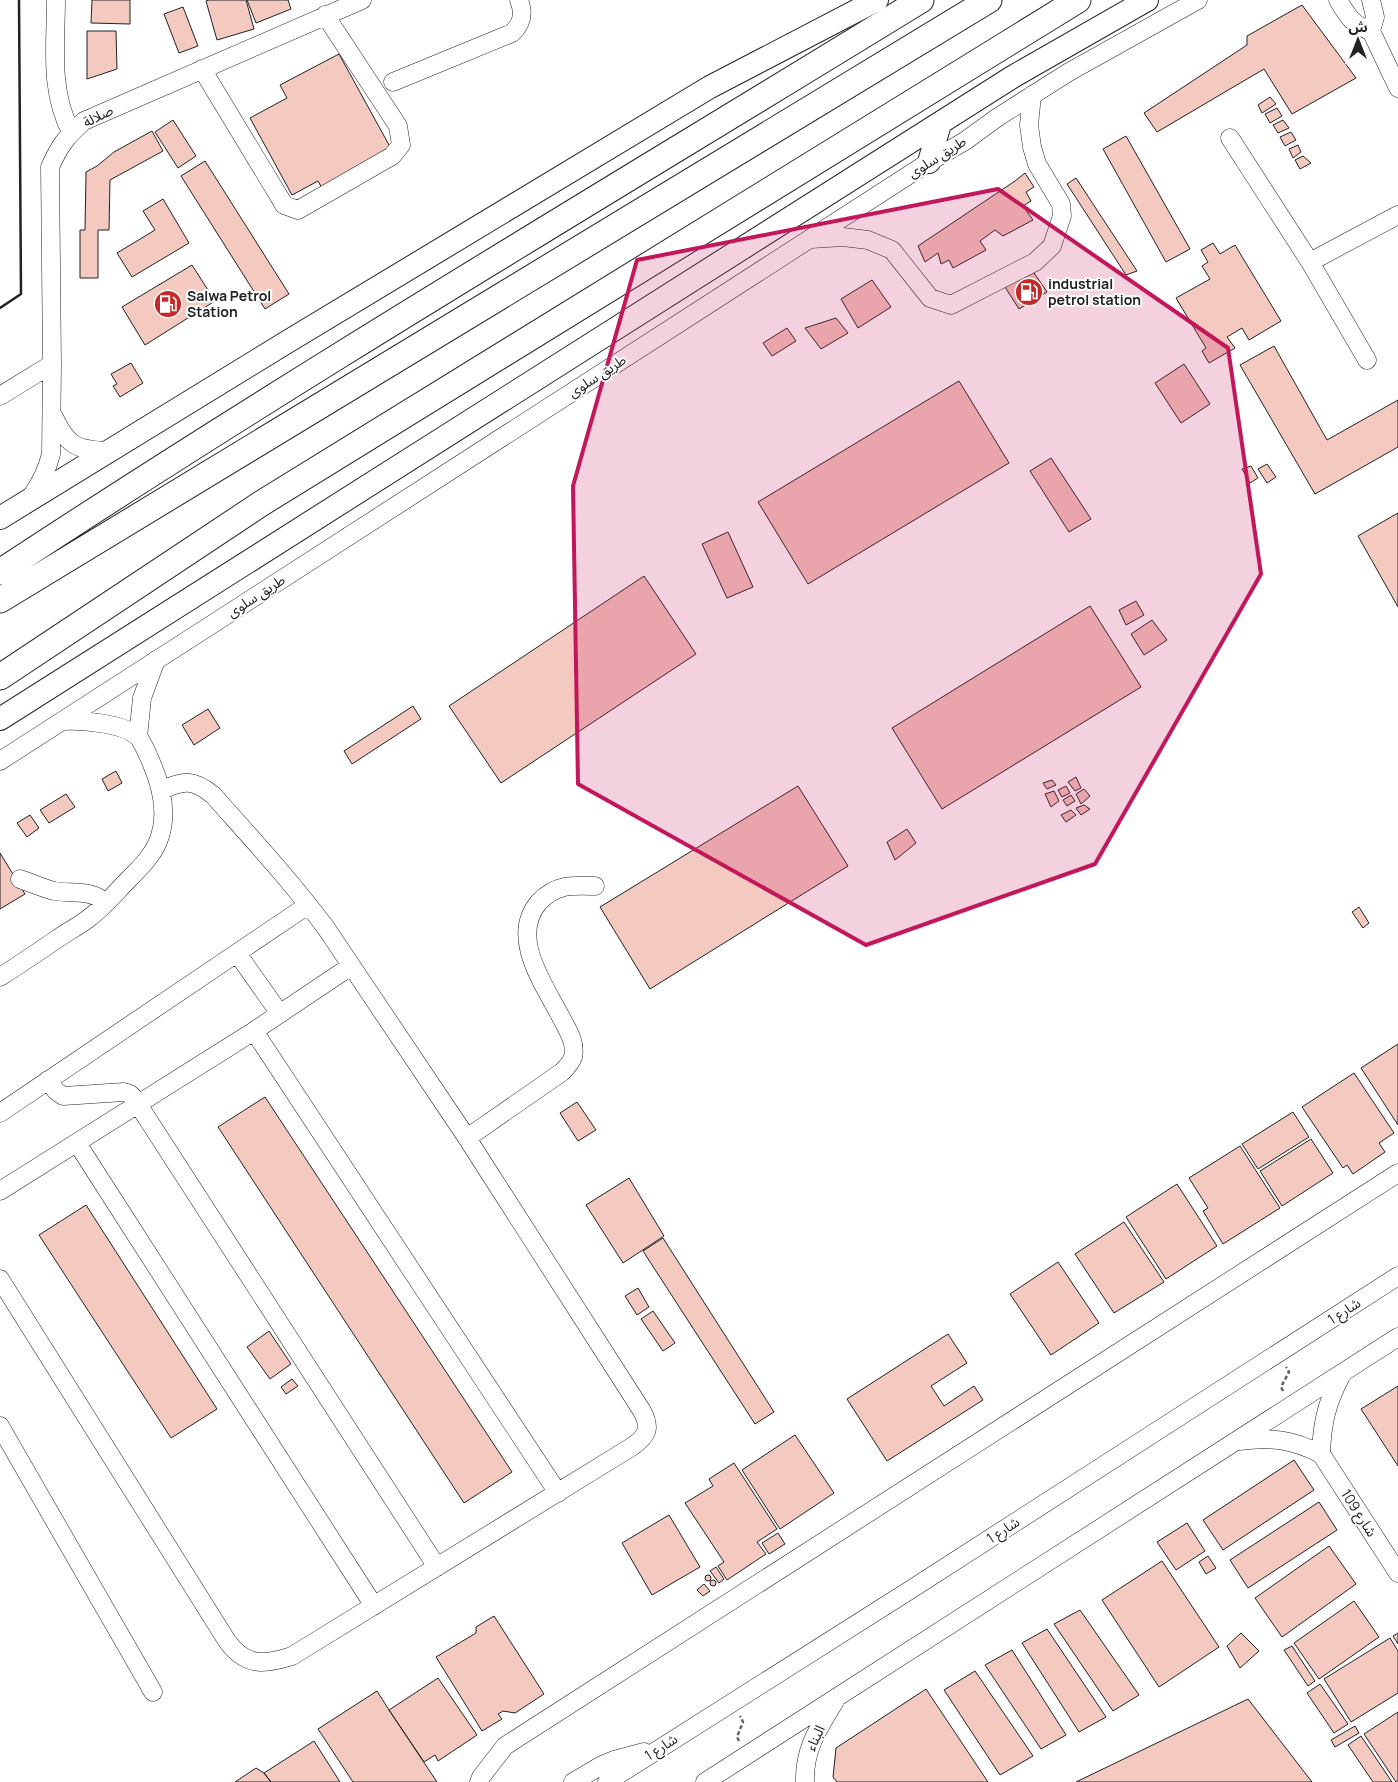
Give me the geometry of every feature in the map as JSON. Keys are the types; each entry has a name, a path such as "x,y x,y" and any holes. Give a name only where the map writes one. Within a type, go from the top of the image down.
{"highway":[{"path":"0,572 118,494 353,346 922,0"},
{"path":"0,600 989,0"},
{"path":"0,677 262,503 1078,0"}],"main road":[{"path":"0,518 710,87 849,0"},
{"path":"710,87 877,0"},
{"name":"طريق سلوى","path":"0,719 1014,76 1147,0"},
{"path":"929,162 940,124"}],"street":[{"path":"56,0 57,94 71,132"},
{"name":"صلالة","path":"30,500 48,468 52,447 50,167 61,144 71,132 84,122 362,0"},
{"path":"393,82 512,33 520,24 522,18 519,0"},
{"name":"طريق سلوى","path":"0,761 929,162 965,141 1032,95 1104,51 1198,0"},
{"path":"1338,0 1356,25 1371,31 1392,60 1398,88"},
{"path":"1371,31 1375,17 1372,0"},
{"path":"202,69 284,205 298,210 392,156 401,145 398,126 325,15"},
{"path":"808,240 843,237 868,240 892,250 930,298 951,305 1035,262 1052,246 1062,216 1061,204 1037,164 1032,146 1030,124 1032,95"},
{"path":"1230,138 1310,262 1367,360"},
{"path":"1310,262 1398,216"},
{"path":"0,396 52,364"},
{"name":"صلالة","path":"52,413 61,432 68,440 80,448 108,452"},
{"path":"138,738 142,698 156,660"},
{"path":"0,978 88,919 106,903 144,864 154,850 163,826 162,790 152,763 138,738 127,731 102,723 62,720"},
{"path":"0,1279 235,1652 244,1658 257,1662 273,1662 292,1656 558,1493 641,1440 647,1430 647,1421 467,1138 308,905 206,789 186,782 172,785 162,790"},
{"path":"20,879 53,890 91,894 106,903"},
{"path":"467,1138 562,1072 572,1059 574,1051 570,1036 533,962 528,949 526,935 529,920 545,896 557,888 571,885 595,886"},
{"path":"0,1113 308,905"},
{"path":"237,953 280,1014"},
{"path":"0,1190 254,1031 351,966"},
{"path":"254,1031 558,1493"},
{"path":"48,1080 56,1091 64,1096 124,1092 130,1094 438,1567"},
{"path":"77,1143 374,1606"},
{"path":"479,1782 504,1746 1398,1173"},
{"name":"شارع 1","path":"607,1782 901,1596 1398,1276"},
{"path":"705,1782 1398,1337"},
{"path":"1233,1442 1279,1439 1301,1444 1321,1454 1321,1433 1325,1412 1332,1392 1342,1374"},
{"path":"0,1426 153,1692"},
{"name":"شارع 109","path":"1321,1454 1398,1572"},
{"name":"البناء","path":"805,1782 804,1768 808,1750 815,1734 838,1697"},
{"path":"573,1782 614,1760 659,1748"}],"path":[{"path":"1277,1354 1289,1372 1281,1387 1292,1405"},
{"path":"732,1702 743,1722 737,1738 747,1755"}],"highlighted area":[{"path":"998,189 1228,348 1261,574 1095,864 866,945 578,784 573,486 637,260"}],"building":[{"path":"92,0 130,0 130,24 91,23"},
{"path":"246,0 254,29 217,40 206,1"},
{"path":"247,0 288,0 291,9 256,23"},
{"path":"1302,5 1356,78 1292,114 1264,69 1157,132 1144,113 1247,45 1247,36"},
{"path":"183,7 198,46 179,53 164,14"},
{"path":"87,31 116,31 117,69 87,79"},
{"path":"339,54 394,154 324,192 318,181 292,195 250,118 287,98 280,85"},
{"path":"1270,97 1276,104 1262,113 1258,105"},
{"path":"1277,108 1282,116 1270,123 1265,114"},
{"path":"173,120 196,156 178,168 155,132"},
{"path":"1283,120 1289,128 1278,133 1273,125"},
{"path":"152,131 163,151 110,180 109,230 98,230 98,278 80,278 80,230 85,230 86,172 97,166 114,152"},
{"path":"1291,132 1296,140 1285,146 1280,137"},
{"path":"1126,136 1190,249 1166,262 1103,149"},
{"path":"1298,145 1301,152 1293,158 1289,149"},
{"path":"1303,156 1311,163 1300,169 1295,160"},
{"path":"205,161 289,294 265,309 181,176"},
{"path":"1025,173 1034,187 1026,192 1031,201 1023,206 1033,220 1003,236 995,230 980,241 986,250 953,268 949,260 941,264 938,253 925,262 918,246"},
{"path":"1076,178 1137,271 1126,275 1067,184"},
{"path":"163,199 189,243 132,277 117,253 155,230 143,211"},
{"path":"1213,243 1220,254 1235,245 1281,321 1249,340 1242,328 1227,337 1235,348 1209,363 1202,351 1206,348 1176,298 1210,279 1202,266 1208,262 1201,250"},
{"name":"Salwa Petrol Station","path":"192,265 215,301 145,345 122,307"},
{"path":"1030,267 1047,292 1019,309 1003,284"},
{"path":"872,280 891,307 858,328 841,299"},
{"path":"836,318 848,333 821,349 805,328"},
{"path":"787,328 796,341 772,356 763,343"},
{"path":"1274,346 1327,440 1398,400 1398,447 1315,494 1240,365"},
{"path":"131,363 143,383 120,397 113,386 117,384 111,374"},
{"path":"1184,364 1210,404 1181,423 1155,383"},
{"path":"959,381 1009,463 808,584 758,502"},
{"path":"1051,458 1091,519 1069,532 1030,471"},
{"path":"1267,464 1276,477 1267,483 1258,469"},
{"path":"1251,466 1258,478 1250,483 1242,469"},
{"path":"1398,513 1398,607 1358,536"},
{"path":"728,532 753,587 727,598 702,544"},
{"path":"644,576 696,654 501,783 449,706"},
{"path":"1136,601 1144,615 1126,625 1119,610"},
{"path":"1090,606 1141,687 942,809 892,728"},
{"path":"1152,620 1167,640 1144,655 1131,634"},
{"path":"413,706 421,719 352,764 344,751"},
{"path":"208,709 220,728 194,745 182,725"},
{"path":"116,771 122,783 108,791 102,779"},
{"path":"1076,777 1081,788 1075,791 1068,782"},
{"path":"1052,780 1056,785 1047,789 1043,783"},
{"path":"798,786 848,866 650,989 600,907"},
{"path":"1066,786 1070,793 1062,797 1058,790"},
{"path":"1084,789 1090,796 1081,804 1076,794"},
{"path":"1054,791 1059,801 1051,807 1045,794"},
{"path":"66,794 75,807 49,823 40,810"},
{"path":"1071,795 1075,801 1067,806 1063,800"},
{"path":"1084,805 1090,809 1081,815 1076,808"},
{"path":"1071,810 1076,815 1066,822 1061,815"},
{"path":"30,815 39,828 27,837 17,823"},
{"path":"907,829 916,843 895,860 887,842"},
{"path":"0,853 25,894 0,909"},
{"path":"1359,907 1369,923 1363,928 1352,912"},
{"path":"1398,1044 1398,1125 1361,1068"},
{"path":"1354,1073 1394,1133 1379,1143 1385,1152 1353,1174 1347,1165 1343,1168 1302,1107"},
{"path":"265,1097 512,1472 464,1503 218,1127"},
{"path":"577,1102 596,1130 578,1141 560,1113"},
{"path":"1293,1112 1309,1137 1258,1169 1242,1144"},
{"path":"1311,1139 1333,1173 1282,1206 1260,1171"},
{"path":"1240,1146 1280,1208 1223,1244 1203,1211 1208,1208 1189,1178"},
{"path":"629,1178 664,1236 623,1263 586,1205"},
{"path":"1177,1184 1217,1246 1166,1279 1126,1217"},
{"path":"86,1205 217,1409 171,1438 39,1235"},
{"path":"1124,1222 1164,1282 1114,1313 1075,1254"},
{"path":"663,1238 774,1412 755,1424 643,1251"},
{"path":"1058,1262 1099,1323 1051,1355 1010,1294"},
{"path":"638,1288 649,1307 637,1315 625,1296"},
{"path":"653,1311 675,1343 663,1351 641,1319"},
{"path":"269,1331 291,1364 270,1379 247,1347"},
{"path":"948,1334 967,1363 931,1386 944,1406 974,1386 983,1400 887,1461 847,1399"},
{"path":"292,1379 298,1386 286,1394 281,1387"},
{"path":"1398,1386 1398,1466 1361,1409"},
{"path":"795,1435 834,1493 780,1529 742,1470"},
{"path":"1294,1460 1314,1490 1223,1550 1203,1520"},
{"path":"734,1463 777,1529 757,1542 766,1554 727,1580 718,1566 724,1562 685,1503 713,1486 709,1479"},
{"path":"1319,1502 1337,1530 1248,1588 1230,1560"},
{"path":"669,1515 700,1567 652,1595 622,1543"},
{"path":"1187,1523 1205,1551 1176,1570 1157,1542"},
{"path":"778,1533 785,1544 769,1554 762,1543"},
{"path":"1329,1546 1356,1584 1282,1637 1255,1598"},
{"path":"1208,1556 1216,1568 1206,1574 1199,1562"},
{"path":"1162,1561 1219,1647 1159,1687 1102,1600"},
{"path":"716,1567 724,1579 719,1583 710,1571"},
{"path":"708,1575 711,1578 708,1581 705,1578"},
{"path":"713,1580 716,1583 713,1586 710,1583"},
{"path":"704,1584 710,1591 703,1596 697,1590"},
{"path":"1354,1601 1379,1637 1319,1679 1294,1643"},
{"path":"1080,1610 1139,1695 1113,1711 1054,1624"},
{"path":"494,1616 544,1694 515,1713 503,1711 498,1714 502,1719 482,1731 436,1657 476,1633 476,1627"},
{"path":"1047,1629 1106,1717 1079,1732 1022,1643"},
{"path":"1241,1633 1259,1651 1240,1668 1227,1646"},
{"path":"1398,1633 1398,1644 1393,1636"},
{"path":"1390,1638 1398,1651 1398,1693 1351,1722 1324,1679"},
{"path":"1292,1646 1315,1681 1308,1686 1284,1650"},
{"path":"1012,1650 1066,1735 1041,1749 985,1665"},
{"path":"975,1671 1033,1756 1000,1775 944,1690"},
{"path":"438,1678 477,1735 438,1761 435,1755 424,1762 389,1710"},
{"path":"1320,1684 1348,1724 1334,1733 1307,1693"},
{"path":"926,1689 988,1782 837,1782 833,1777 836,1748"},
{"path":"377,1691 437,1782 353,1782 318,1729"},
{"path":"1248,1699 1312,1782 1076,1782"},
{"path":"1398,1712 1398,1782 1396,1782 1364,1734"},
{"path":"1355,1726 1359,1733 1335,1747 1331,1740"},
{"path":"1361,1736 1392,1782 1373,1782 1348,1745"},
{"path":"314,1741 340,1782 271,1782 264,1773"},
{"path":"256,1768 264,1773 271,1782 235,1782"}],"wall":[{"path":"0,308 21,294 19,0"}],"place":[{"name":"industrial petrol station","path":"1029,292"},
{"name":"Salwa Petrol Station","path":"168,304"}]}
